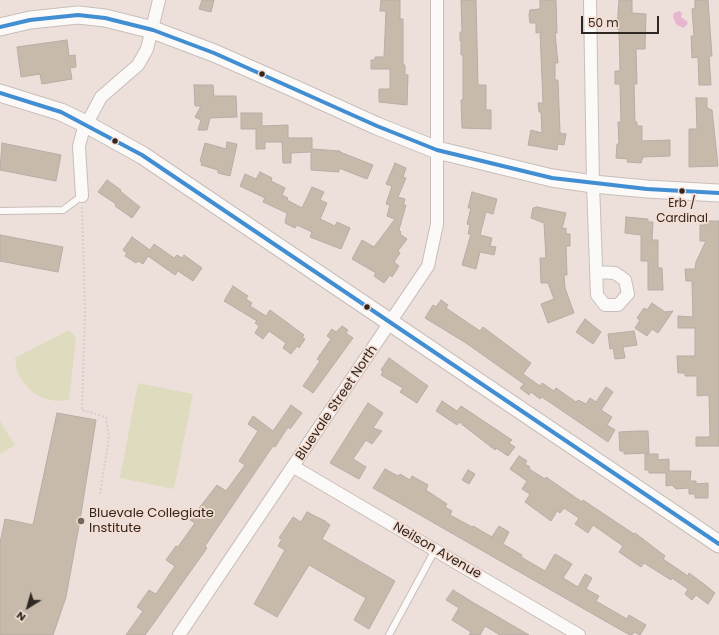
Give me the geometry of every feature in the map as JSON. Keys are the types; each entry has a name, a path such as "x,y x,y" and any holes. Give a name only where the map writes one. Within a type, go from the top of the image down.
{"main road":[{"path":"0,27 30,20 78,15 105,18 153,30 284,84 377,126 437,150 552,178 593,184 647,189 719,193"},
{"path":"0,93 61,112 142,155 719,544"}],"street":[{"path":"82,196 78,146 86,124 101,97 138,64 147,49 153,30 159,0"},
{"name":"Bluevale Street North","path":"179,635 294,467 428,266 437,224 437,0"},
{"path":"590,0 593,184 597,272"},
{"name":"Neilson Avenue","path":"294,467 580,635"}],"lane":[{"path":"0,211 63,210 82,196"},
{"path":"389,635 435,550"}],"path":[{"path":"82,196 85,311 82,410 106,417 109,438 100,494"}],"shaded area":[{"path":"680,11 682,14 681,17 688,22 683,28 676,24 673,17 674,13"},
{"path":"69,330 76,338 69,400 56,401 43,398 32,392 23,382 17,371 15,358"},
{"path":"138,383 193,394 174,489 120,478"},
{"path":"0,421 15,445 0,454"}],"building":[{"path":"202,0 214,0 211,12 199,9"},
{"path":"381,0 400,0 400,19 403,19 403,65 405,65 405,75 408,75 407,105 379,102 379,89 390,89 390,69 371,69 371,60 375,60 375,57 384,57 386,11 380,11"},
{"path":"461,0 476,0 478,85 486,85 486,110 491,110 491,129 462,128 461,100 463,100 463,55 461,55 460,41 460,32 462,32"},
{"path":"540,0 556,0 557,33 555,33 558,63 555,63 555,80 558,80 560,133 566,134 564,145 558,144 557,150 528,145 531,130 542,133 541,112 539,112 538,103 543,103 540,32 536,33 536,23 530,23 529,15 530,10 540,9"},
{"path":"619,0 632,0 632,13 646,14 645,49 636,49 637,84 634,84 635,122 637,122 637,126 642,126 642,141 670,140 670,156 643,157 641,163 627,162 628,159 616,158 617,144 619,144 618,122 621,122 620,84 615,84 615,71 620,71 619,29 617,29"},
{"path":"695,0 708,0 712,56 709,56 711,85 699,85 698,57 692,58 691,36 694,36 692,9 695,8"},
{"path":"67,40 69,56 75,55 76,67 70,68 72,79 42,84 40,74 21,77 17,47"},
{"path":"194,85 213,85 214,96 236,96 237,117 210,118 207,130 198,130 201,120 195,117 201,106 195,106"},
{"path":"696,98 707,98 707,108 712,110 718,166 689,167 689,129 697,129"},
{"path":"241,113 262,113 262,126 288,125 288,138 312,138 312,149 340,151 373,165 367,179 339,168 339,172 311,170 311,152 291,153 291,163 283,163 282,142 265,142 265,149 256,149 256,129 241,129"},
{"path":"227,142 237,144 230,176 218,173 218,170 201,165 202,162 200,161 205,143 226,149"},
{"path":"2,143 61,155 56,181 0,170"},
{"path":"395,163 406,168 403,177 406,178 398,197 405,199 403,207 406,205 399,230 401,232 400,234 407,239 398,251 400,253 394,262 399,266 392,277 390,275 384,283 374,276 376,273 352,259 362,240 374,247 395,219 387,216 390,205 386,204 392,186 386,184"},
{"path":"260,172 272,178 271,181 285,188 282,195 288,198 287,200 302,208 312,187 324,192 320,200 327,203 320,219 335,226 337,222 350,228 341,249 310,237 312,232 297,225 295,228 285,223 287,213 263,202 265,198 240,186 245,174 256,179"},
{"path":"107,180 140,207 132,218 115,206 116,204 98,192"},
{"path":"472,192 497,199 493,214 486,212 480,235 492,238 490,246 496,247 494,255 480,252 476,269 462,265 471,234 468,234 470,225 467,224 471,208 468,208"},
{"path":"537,207 566,213 562,229 566,228 566,234 570,234 570,246 566,246 567,275 564,275 565,288 574,313 548,323 541,304 554,299 548,283 541,283 540,258 546,258 544,223 531,218 533,208"},
{"path":"626,217 648,219 648,222 653,222 652,240 658,240 658,268 662,268 663,290 648,290 648,261 641,261 641,235 625,233"},
{"path":"705,221 719,221 719,446 696,446 696,437 710,437 709,395 697,396 697,376 685,376 685,373 678,373 677,356 695,356 695,328 678,328 678,316 693,317 692,281 686,281 685,269 695,269 696,262 706,241 700,241 700,225 705,225"},
{"path":"0,235 63,247 58,272 0,261"},
{"path":"132,237 150,250 154,244 174,258 177,255 182,258 184,255 202,268 193,281 178,271 175,275 148,256 143,264 138,261 136,263 125,256 127,253 123,250"},
{"path":"233,286 248,296 246,299 252,303 250,306 266,316 270,310 304,335 302,338 305,339 299,348 297,346 291,354 283,348 286,343 269,331 263,339 255,333 259,326 255,323 257,321 224,301"},
{"path":"441,300 448,305 446,308 480,331 483,327 531,363 523,374 540,386 542,383 554,391 556,388 576,402 578,400 586,404 590,398 596,402 606,387 613,392 601,410 612,417 607,425 615,430 608,442 542,397 540,399 531,392 529,395 520,388 524,384 466,343 425,318 433,305 436,307"},
{"path":"652,303 665,312 673,311 658,333 652,329 647,336 635,328 640,320 637,318 644,308 647,310"},
{"path":"585,319 601,332 593,344 576,332"},
{"path":"342,326 348,330 346,333 353,338 313,393 303,386 320,361 317,359 331,339 327,336 332,329 336,332"},
{"path":"634,331 637,345 623,347 625,358 615,359 613,348 610,349 608,334"},
{"path":"389,358 428,386 417,403 400,392 403,388 381,375 383,372 381,370"},
{"path":"442,401 457,411 461,406 512,440 509,443 515,447 508,456 496,448 495,450 459,422 457,425 436,411"},
{"path":"368,403 383,413 373,428 382,431 372,444 366,440 353,459 366,467 359,479 330,463"},
{"path":"291,405 302,413 290,429 288,427 275,447 273,446 205,546 207,548 156,620 145,635 126,635 143,611 137,607 149,590 156,594 175,566 166,560 176,546 178,547 195,523 190,520 217,485 226,491 245,465 239,461 258,431 248,424 253,416 273,431"},
{"path":"57,413 96,420 66,597 53,635 0,635 0,543 5,519 33,525"},
{"path":"648,431 649,453 624,454 624,451 620,451 619,432"},
{"path":"645,454 658,454 658,460 669,459 669,471 691,471 690,481 696,481 696,484 708,483 708,498 695,498 695,494 689,494 689,488 676,489 672,485 666,486 666,473 649,473 649,470 645,470"},
{"path":"519,456 527,461 525,464 530,467 529,469 545,479 546,477 582,502 583,500 634,534 635,533 665,556 663,559 688,576 689,573 704,584 715,593 708,604 696,595 692,600 685,594 688,589 672,578 671,580 644,563 641,567 619,552 623,546 593,525 588,533 575,524 579,518 564,508 560,513 557,511 551,521 525,502 530,494 522,489 527,481 510,469"},
{"path":"385,469 398,476 400,474 410,480 412,476 428,485 426,490 447,504 445,507 452,511 450,515 472,527 473,526 492,537 499,526 509,532 503,544 522,555 521,557 545,571 555,554 572,564 563,578 578,587 585,574 592,578 586,589 599,596 596,601 627,619 629,615 646,625 640,635 634,632 630,635 373,488"},
{"path":"468,470 475,474 469,484 462,480"},
{"path":"307,512 330,525 322,539 395,581 369,629 354,620 366,598 309,565 277,617 254,604 285,550 278,546 282,539 279,538 293,517 301,522"},
{"path":"453,590 529,635 500,635 485,626 480,635 469,635 471,632 452,620 459,608 446,600"}],"transit line":[{"path":"0,27 30,20 78,15 105,18 153,30 214,53 377,126 437,150 552,178 647,189 719,193"},
{"path":"0,93 61,112 142,155 719,544"}],"place":[{"name":"Erb / Cardinal","path":"682,191"},
{"name":"Bluevale Collegiate Institute","path":"81,521"}]}
